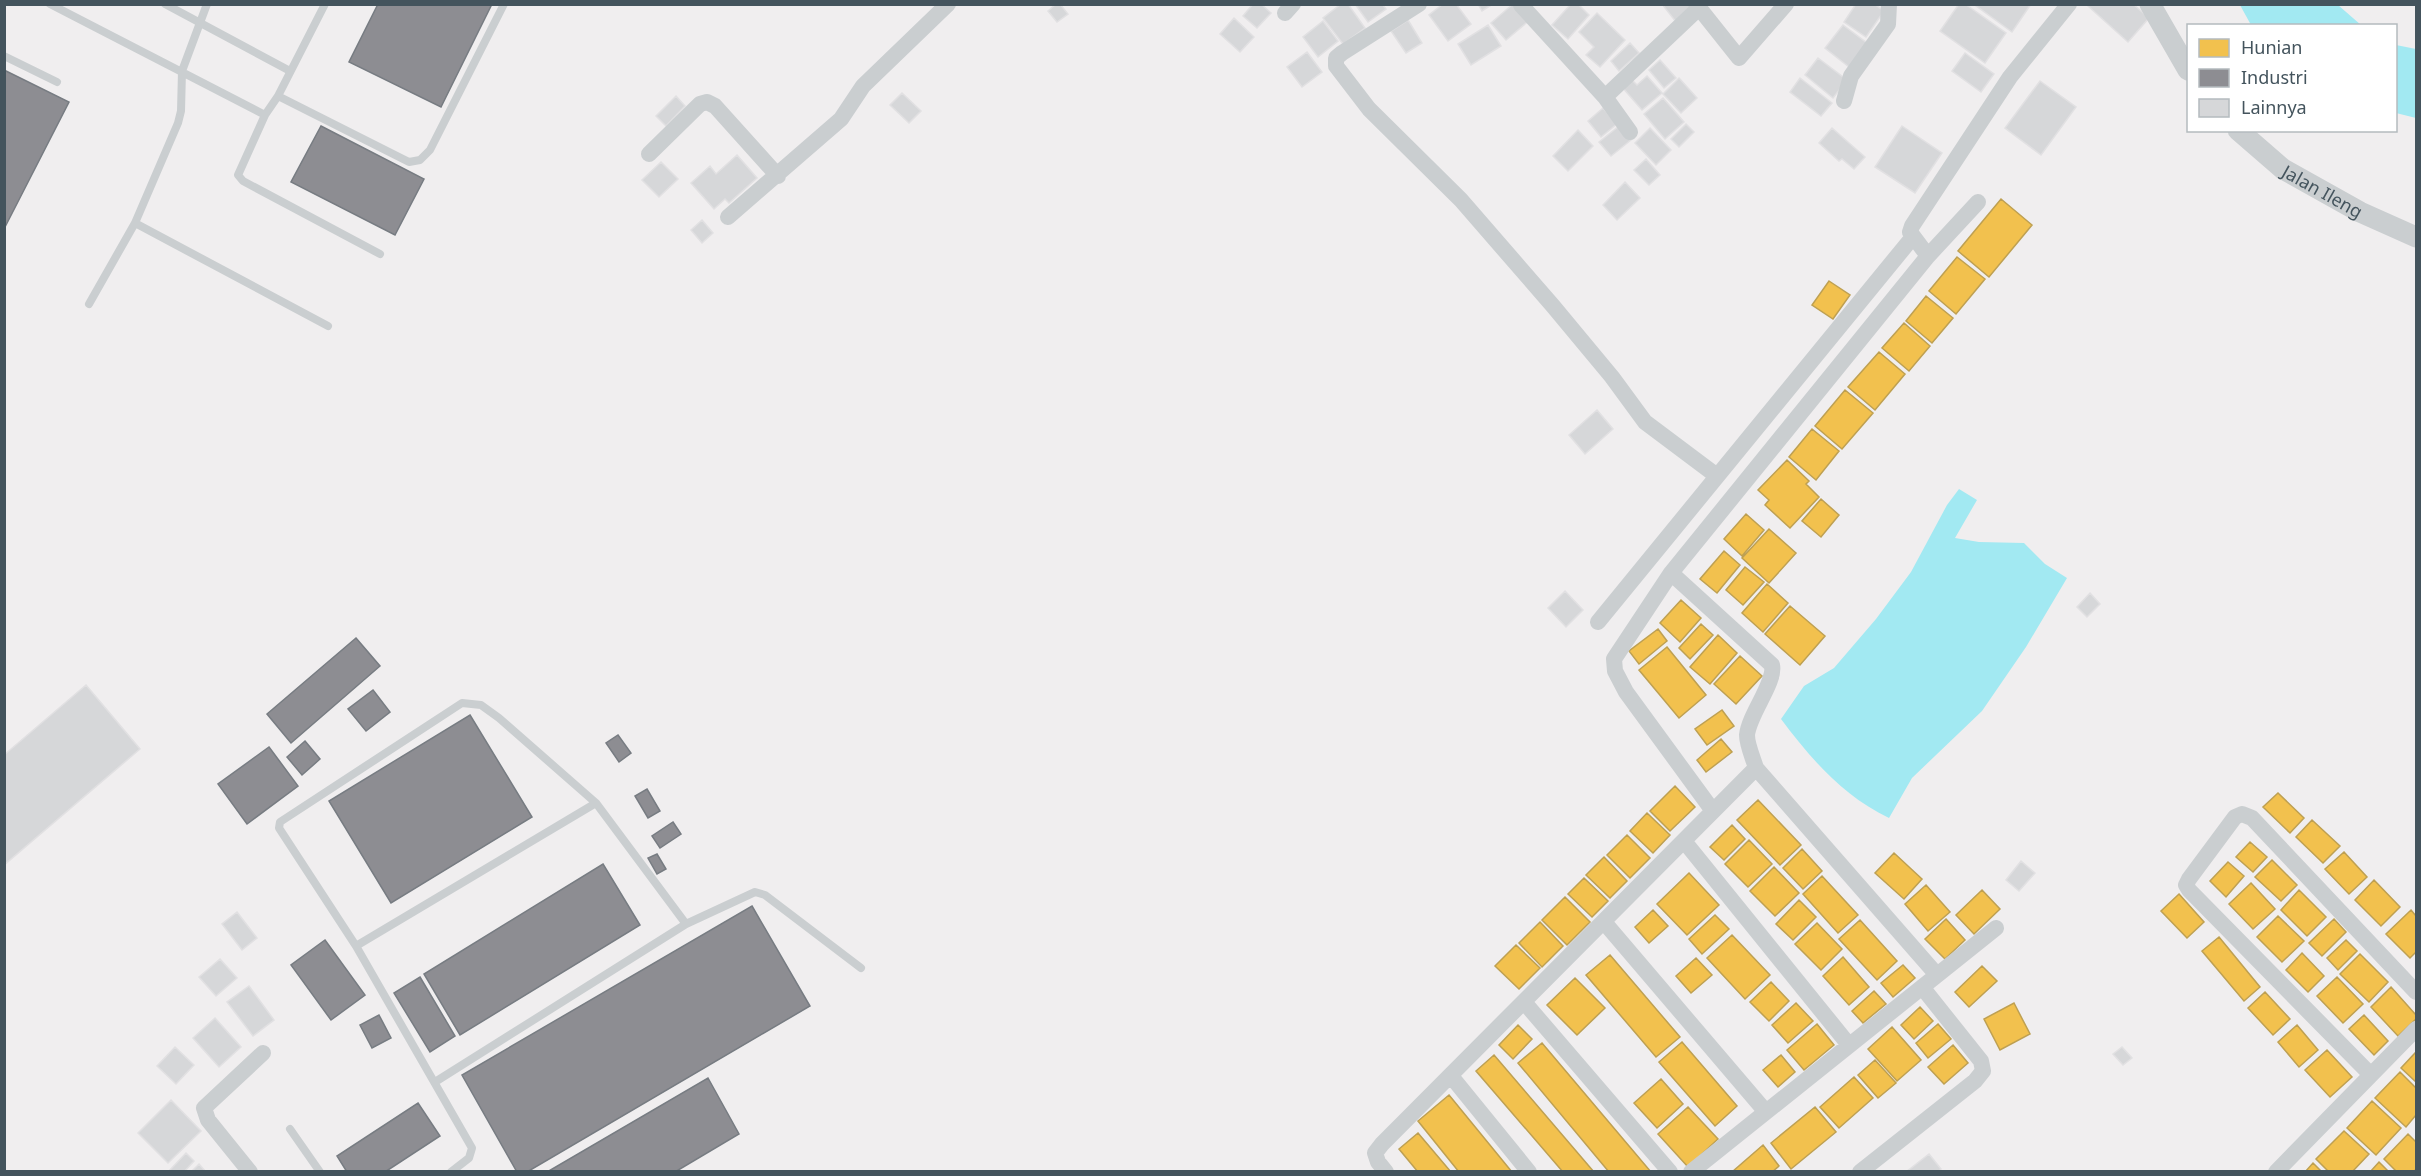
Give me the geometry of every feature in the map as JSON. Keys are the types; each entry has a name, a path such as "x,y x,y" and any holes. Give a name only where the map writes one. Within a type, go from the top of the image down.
{"street":[{"path":"728,217 841,119 863,86 948,4"},
{"path":"1419,4 1342,53 1336,58 1336,66 1369,109 1461,200 1612,377 1645,422 1717,476"},
{"path":"1605,97 1697,6 1739,58 1744,55 1786,4"},
{"path":"1845,101 1851,76 1888,24 1889,4"},
{"path":"1928,256 1911,238 1912,226 2010,77 2069,4"},
{"path":"2150,4 2187,68"},
{"path":"1521,5 1605,97 1630,132"},
{"path":"649,154 700,104 707,102 715,106 778,176"},
{"name":"Jalan Ileng","path":"2240,132 2283,169 2360,212 2416,237"},
{"path":"1713,811 1626,692 1615,671 1614,659 1671,573 1928,256 1978,202"},
{"path":"1598,622 1911,238"},
{"path":"1671,573 1772,664 1772,675 1750,717 1747,738 1756,768 1937,975"},
{"path":"1386,1172 1378,1162 1375,1153 1382,1144 1756,768"},
{"path":"2370,1074 2189,890 2186,885 2189,879 2235,817 2242,814 2252,818 2416,992"},
{"path":"1684,841 1849,1046"},
{"path":"1604,922 1766,1112"},
{"path":"1691,1172 1996,928"},
{"path":"1860,1172 1975,1081 1983,1071 1981,1061 1922,987"},
{"path":"1524,1002 1670,1172"},
{"path":"2276,1172 2416,1029"},
{"path":"250,1172 208,1120 204,1108 263,1053"},
{"path":"1451,1076 1529,1172"}],"lane":[{"path":"50,4 265,114"},
{"path":"165,4 290,71"},
{"path":"89,304 135,223 178,123 181,111 182,71 207,4"},
{"path":"325,4 278,96 265,114 239,167 238,175 243,181 380,254"},
{"path":"278,96 409,162 420,160 430,150 504,4"},
{"path":"4,56 57,82"},
{"path":"135,223 328,326"},
{"path":"451,1172 469,1158 472,1148 356,946 279,828 280,822 462,703 481,705 597,803 686,924"},
{"path":"356,946 597,803"},
{"path":"435,1082 686,924 755,892 765,895 861,968"},
{"path":"290,1129 320,1172"}],"water":[{"path":"2240,5 2338,5 2360,24 2250,24"},
{"path":"2397,45 2416,49 2416,118 2397,113"},
{"path":"1959,489 1977,500 1955,538 1979,542 2024,543 2045,564 2067,578 2026,647 1982,711 1912,778 1889,818 1843,788 1816,762 1781,719 1804,686 1834,668 1876,619 1911,572 1947,505"}],"building: Hunian":[{"path":"2001,199 2032,225 1989,277 1958,251"},
{"path":"1957,257 1985,279 1956,314 1929,291"},
{"path":"1829,281 1850,295 1833,319 1812,305"},
{"path":"1926,296 1953,318 1932,343 1906,321"},
{"path":"1904,323 1930,346 1909,371 1882,348"},
{"path":"1879,352 1905,374 1875,410 1848,387"},
{"path":"1845,390 1873,413 1842,449 1815,426"},
{"path":"1812,429 1839,451 1816,480 1789,457"},
{"path":"1787,460 1809,481 1806,484 1819,497 1790,528 1765,505 1769,500 1758,490"},
{"path":"1821,499 1839,515 1821,537 1802,521"},
{"path":"1746,514 1764,530 1742,556 1724,539"},
{"path":"1769,529 1796,553 1769,583 1742,558"},
{"path":"1724,551 1740,565 1717,593 1700,579"},
{"path":"1745,567 1764,582 1743,605 1726,590"},
{"path":"1767,584 1788,603 1763,632 1742,613"},
{"path":"1681,600 1701,618 1680,642 1660,623"},
{"path":"1790,606 1825,636 1800,665 1765,634"},
{"path":"1701,624 1713,635 1690,659 1679,648"},
{"path":"1658,629 1667,641 1639,664 1629,651"},
{"path":"1718,635 1737,653 1710,684 1690,667"},
{"path":"1667,647 1706,695 1679,718 1639,670"},
{"path":"1740,656 1762,676 1736,704 1714,684"},
{"path":"1722,710 1734,726 1707,745 1695,729"},
{"path":"1721,739 1732,752 1706,772 1697,760"},
{"path":"1675,786 1695,807 1670,831 1650,811"},
{"path":"2278,793 2304,818 2290,833 2263,807"},
{"path":"1758,800 1801,845 1780,865 1737,820"},
{"path":"1647,813 1670,835 1653,853 1630,831"},
{"path":"2312,820 2340,846 2323,863 2296,837"},
{"path":"1732,825 1745,839 1724,860 1710,847"},
{"path":"1627,835 1650,858 1630,878 1607,855"},
{"path":"1749,840 1772,864 1748,887 1725,864"},
{"path":"2250,842 2267,857 2253,872 2236,857"},
{"path":"1802,849 1822,871 1803,889 1783,868"},
{"path":"2344,852 2367,877 2349,894 2325,869"},
{"path":"1894,853 1922,879 1904,899 1875,873"},
{"path":"1604,857 1627,881 1610,898 1586,875"},
{"path":"2272,860 2297,885 2281,901 2255,877"},
{"path":"2228,862 2244,876 2226,897 2210,881"},
{"path":"1774,867 1799,893 1775,916 1750,891"},
{"path":"1689,873 1719,905 1687,935 1657,904"},
{"path":"1822,876 1858,915 1838,933 1803,894"},
{"path":"1584,878 1608,901 1592,917 1568,894"},
{"path":"2374,880 2400,907 2381,926 2355,900"},
{"path":"2251,883 2275,909 2253,929 2229,904"},
{"path":"1926,885 1950,912 1928,931 1905,904"},
{"path":"1982,890 2000,909 1974,934 1956,915"},
{"path":"2299,890 2326,917 2307,936 2281,910"},
{"path":"2179,894 2204,922 2187,938 2161,911"},
{"path":"1565,897 1590,922 1567,945 1542,920"},
{"path":"1799,900 1816,917 1793,940 1776,924"},
{"path":"1653,910 1668,926 1649,943 1635,927"},
{"path":"2411,910 2416,916 2416,952 2410,958 2386,934"},
{"path":"1715,915 1729,929 1702,954 1689,939"},
{"path":"2278,916 2304,941 2282,962 2257,937"},
{"path":"1946,919 1965,940 1945,959 1925,939"},
{"path":"2334,919 2346,932 2322,956 2309,943"},
{"path":"1860,920 1897,961 1877,980 1839,939"},
{"path":"1540,922 1563,946 1542,967 1519,943"},
{"path":"1817,923 1842,949 1821,970 1795,944"},
{"path":"1732,935 1770,975 1745,999 1707,958"},
{"path":"2219,937 2260,987 2244,1001 2202,951"},
{"path":"2346,940 2357,951 2338,970 2327,958"},
{"path":"1516,945 1540,968 1519,989 1495,966"},
{"path":"2302,953 2324,976 2308,992 2286,970"},
{"path":"2360,954 2388,982 2369,1002 2340,974"},
{"path":"1610,955 1680,1037 1656,1057 1586,975"},
{"path":"1843,957 1869,987 1849,1005 1823,976"},
{"path":"1696,958 1712,975 1691,993 1676,976"},
{"path":"1903,965 1915,978 1893,997 1881,983"},
{"path":"1982,966 1997,981 1969,1007 1955,992"},
{"path":"2337,977 2363,1004 2343,1023 2317,996"},
{"path":"1575,978 1605,1008 1577,1035 1547,1005"},
{"path":"1771,982 1789,1001 1769,1021 1750,1002"},
{"path":"2391,987 2416,1015 2416,1019 2398,1036 2371,1007"},
{"path":"1874,991 1886,1004 1863,1023 1852,1011"},
{"path":"2265,992 2290,1019 2273,1035 2248,1008"},
{"path":"1796,1003 1813,1021 1788,1043 1772,1025"},
{"path":"2014,1003 2030,1034 2000,1050 1984,1019"},
{"path":"1920,1007 1933,1021 1914,1039 1901,1025"},
{"path":"2364,1015 2388,1041 2374,1055 2349,1029"},
{"path":"1817,1024 1834,1045 1804,1070 1787,1050"},
{"path":"1938,1024 1951,1039 1928,1058 1916,1043"},
{"path":"1518,1025 1532,1039 1513,1059 1499,1045"},
{"path":"2297,1025 2318,1050 2299,1067 2278,1042"},
{"path":"1892,1027 1921,1060 1897,1081 1868,1049"},
{"path":"1682,1042 1737,1106 1715,1126 1659,1062"},
{"path":"1542,1043 1651,1172 1609,1172 1518,1063"},
{"path":"1953,1045 1968,1063 1944,1084 1928,1067"},
{"path":"2327,1050 2352,1077 2330,1097 2305,1070"},
{"path":"2416,1052 2416,1082 2401,1068"},
{"path":"1494,1055 1594,1172 1563,1172 1476,1071"},
{"path":"1781,1055 1795,1072 1778,1087 1763,1070"},
{"path":"1875,1060 1896,1083 1878,1098 1858,1075"},
{"path":"2400,1072 2416,1088 2416,1115 2406,1127 2375,1098"},
{"path":"1854,1077 1873,1098 1839,1128 1820,1107"},
{"path":"1661,1079 1683,1104 1657,1128 1634,1103"},
{"path":"1449,1095 1512,1172 1459,1172 1418,1121"},
{"path":"2372,1101 2401,1128 2376,1155 2347,1128"},
{"path":"1688,1107 1718,1139 1688,1167 1658,1134"},
{"path":"1815,1107 1836,1132 1791,1169 1771,1143"},
{"path":"2344,1131 2369,1154 2352,1172 2329,1172 2316,1159"},
{"path":"1418,1133 1451,1172 1418,1172 1399,1149"},
{"path":"2408,1134 2416,1142 2416,1169 2414,1172 2397,1172 2384,1159"},
{"path":"1763,1145 1779,1166 1772,1172 1732,1172"},
{"path":"2379,1162 2389,1172 2370,1172"},
{"path":"2313,1163 2322,1172 2305,1172"}],"building: Industri":[{"path":"378,4 492,4 441,107 349,62"},
{"path":"4,70 69,102 4,229"},
{"path":"321,126 424,179 395,235 291,182"},
{"path":"356,638 380,666 291,743 267,714"},
{"path":"373,690 390,712 366,731 348,709"},
{"path":"470,715 532,817 391,903 329,801"},
{"path":"618,735 631,753 619,762 606,743"},
{"path":"305,741 320,759 302,775 287,757"},
{"path":"269,747 298,786 247,824 218,784"},
{"path":"647,789 660,811 648,818 635,796"},
{"path":"673,822 681,834 660,848 652,836"},
{"path":"657,854 666,869 657,874 648,858"},
{"path":"603,864 640,925 460,1035 424,974"},
{"path":"752,906 810,1006 527,1172 517,1172 462,1075"},
{"path":"325,940 365,995 331,1020 291,965"},
{"path":"420,977 455,1036 430,1052 394,993"},
{"path":"379,1015 391,1038 372,1048 360,1025"},
{"path":"708,1078 739,1134 675,1172 547,1172"},
{"path":"418,1103 440,1136 385,1172 347,1172 337,1156"}],"building: Lainnya":[{"path":"1056,4 1060,4 1068,14 1057,22 1048,11"},
{"path":"1253,4 1261,4 1271,13 1257,28 1243,16"},
{"path":"1341,4 1348,4 1365,28 1343,44 1323,18"},
{"path":"1355,4 1382,4 1386,9 1368,22"},
{"path":"1443,4 1456,4 1471,24 1448,41 1429,15"},
{"path":"1478,4 1493,4 1482,11"},
{"path":"1513,4 1531,19 1506,40 1491,23"},
{"path":"1571,4 1578,4 1589,15 1568,39 1552,25"},
{"path":"1662,4 1688,4 1691,9 1676,22"},
{"path":"1856,4 1874,4 1884,11 1866,37 1844,22"},
{"path":"1959,4 1965,4 2006,33 1985,63 1940,31"},
{"path":"1975,4 2031,4 2012,32 1975,5"},
{"path":"2090,4 2133,4 2149,18 2128,42 2088,6"},
{"path":"1597,13 1625,40 1600,67 1586,55 1594,47 1579,32"},
{"path":"1234,18 1254,37 1240,52 1220,34"},
{"path":"1408,20 1422,43 1406,53 1391,31"},
{"path":"1323,21 1338,41 1318,57 1303,37"},
{"path":"1488,25 1501,46 1471,65 1458,44"},
{"path":"1843,25 1867,43 1849,67 1825,48"},
{"path":"1630,43 1639,53 1619,71 1611,61"},
{"path":"1307,52 1322,72 1302,87 1287,67"},
{"path":"1965,53 1994,74 1981,92 1952,71"},
{"path":"1818,58 1847,80 1833,98 1805,75"},
{"path":"1660,60 1676,78 1664,88 1649,70"},
{"path":"1647,76 1662,93 1642,110 1622,87 1631,79 1637,85"},
{"path":"1679,78 1697,98 1681,113 1663,94"},
{"path":"1800,78 1832,103 1821,116 1790,92"},
{"path":"2040,81 2076,107 2041,155 2005,128"},
{"path":"902,93 921,111 909,123 890,105"},
{"path":"676,96 685,106 666,126 656,116"},
{"path":"1663,98 1684,122 1665,139 1644,114"},
{"path":"1603,108 1617,124 1601,137 1588,121"},
{"path":"1686,124 1694,132 1679,147 1671,139"},
{"path":"1619,126 1631,140 1611,156 1599,142"},
{"path":"1902,126 1942,153 1915,193 1875,167"},
{"path":"1650,128 1671,150 1656,165 1635,143"},
{"path":"1832,128 1865,157 1854,169 1842,159 1839,161 1819,143"},
{"path":"1578,130 1593,146 1568,171 1553,156"},
{"path":"737,155 757,178 729,203 725,199 714,209 691,183 710,166 716,174"},
{"path":"1646,159 1660,175 1649,185 1634,170"},
{"path":"661,162 678,179 659,197 642,180"},
{"path":"1625,182 1640,198 1617,220 1603,205"},
{"path":"702,220 713,233 702,243 691,230"},
{"path":"1597,410 1613,429 1585,454 1569,435"},
{"path":"1565,591 1583,610 1566,627 1548,608"},
{"path":"2090,593 2100,604 2087,617 2077,607"},
{"path":"86,685 140,749 4,865 4,755"},
{"path":"2021,861 2035,873 2019,891 2006,880"},
{"path":"237,912 257,938 242,950 222,924"},
{"path":"220,959 237,978 216,996 199,977"},
{"path":"249,986 274,1020 253,1036 227,1002"},
{"path":"215,1018 241,1047 219,1067 193,1038"},
{"path":"175,1047 194,1065 176,1084 157,1066"},
{"path":"2122,1047 2132,1058 2123,1065 2113,1054"},
{"path":"171,1100 201,1131 168,1163 138,1133"},
{"path":"186,1153 194,1161 184,1172 168,1172"},
{"path":"1929,1154 1941,1169 1938,1172 1906,1172"},
{"path":"199,1164 206,1172 191,1172"}]}
